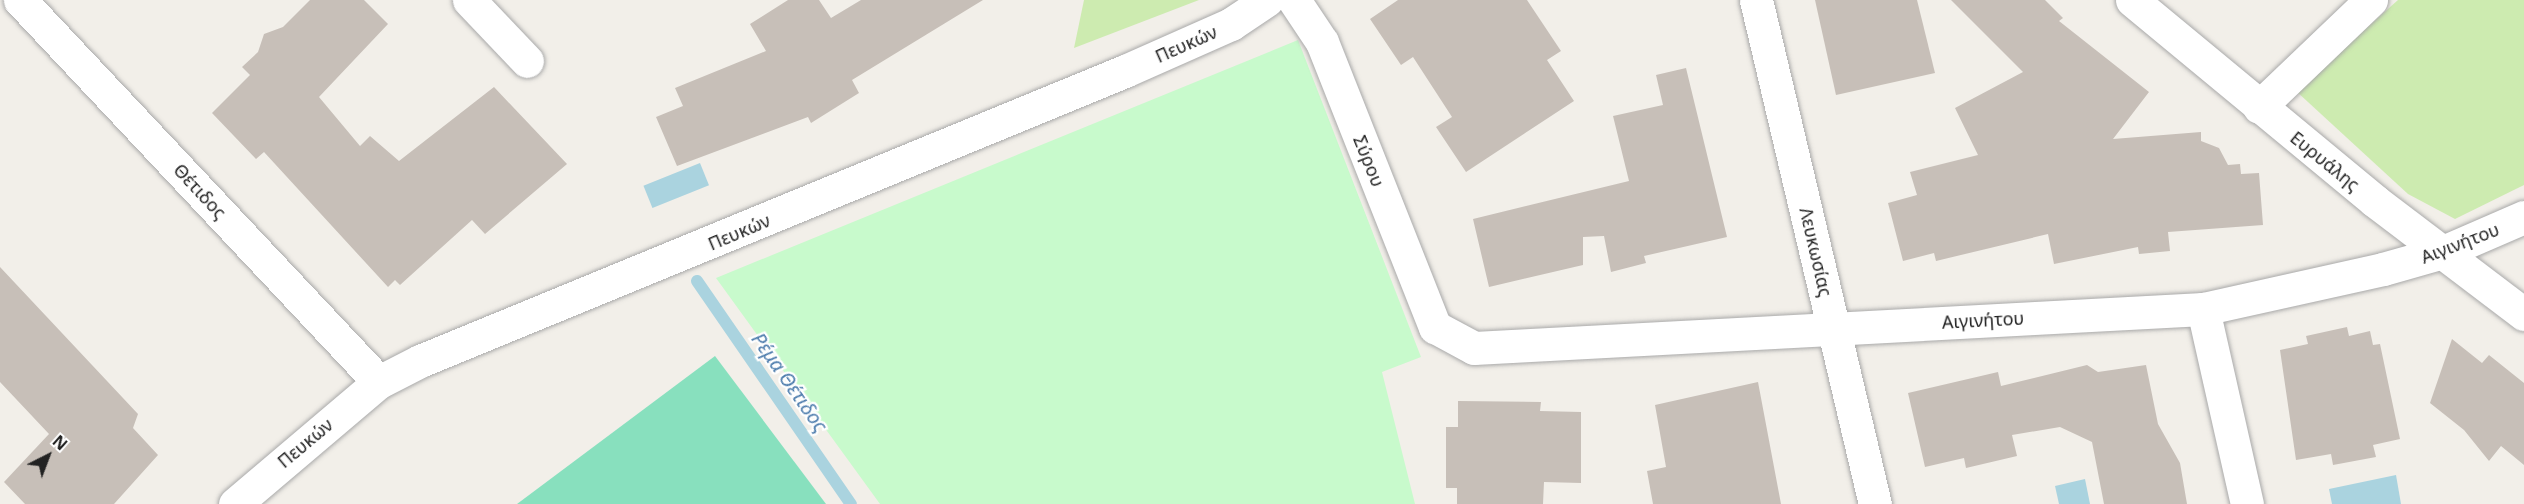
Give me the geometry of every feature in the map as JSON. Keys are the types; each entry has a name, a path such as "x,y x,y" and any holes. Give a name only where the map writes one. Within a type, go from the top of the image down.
{"street":[{"name":"Θέτιδος","path":"20,0 379,382"},
{"path":"469,0 528,61"},
{"name":"Πευκών","path":"235,504 379,382 1125,71 1231,24 1268,0"},
{"name":"Σύρου","path":"1294,0 1322,42 1435,327"},
{"name":"Λευκωσίας","path":"1756,0 1875,504"},
{"name":"Ευρυάλης","path":"2132,0 2259,106 2524,314"},
{"path":"2259,106 2371,0"},
{"name":"Αιγινήτου","path":"1435,327 1474,348 2203,309 2443,252 2524,217"},
{"path":"2203,309 2247,504"}],"green space":[{"path":"1084,0 1199,0 1074,48"},
{"path":"2398,0 2524,0 2524,185 2455,219 2408,194 2296,91"},
{"path":"1298,40 1421,357 1382,372 1415,504 880,504 716,278"},
{"path":"715,356 826,504 517,504"}],"water":[{"path":"700,163 709,185 652,208 643,186"},
{"path":"2396,475 2401,504 2332,504 2329,489"},
{"path":"2085,479 2090,504 2059,504 2055,486"}],"building":[{"path":"310,0 364,0 388,24 319,97 360,146 370,136 399,161 494,87 567,164 485,234 472,220 400,285 395,280 388,287 264,152 256,159 212,113 250,75 242,67 258,52 264,34 283,27"},
{"path":"788,0 819,0 831,18 861,0 983,0 852,80 859,93 811,123 808,117 677,166 656,117 683,106 675,88 766,51 750,24"},
{"path":"1398,0 1527,0 1561,51 1547,60 1574,101 1466,172 1436,127 1452,117 1413,57 1401,65 1370,19"},
{"path":"1815,0 1917,0 1935,73 1836,95"},
{"path":"1951,0 2045,0 2063,18 2059,21 2149,92 2113,139 2201,132 2201,141 2219,148 2228,165 2240,164 2241,174 2259,173 2263,225 2168,232 2170,251 2139,254 2138,247 2054,264 2048,234 1936,261 1934,253 1903,261 1888,203 1917,195 1910,172 1978,155 1955,108 2023,72"},
{"path":"1686,68 1727,237 1644,256 1646,263 1611,272 1604,236 1583,237 1583,265 1489,287 1473,219 1629,181 1613,116 1663,105 1656,75"},
{"path":"0,267 138,414 133,428 158,455 114,504 25,504 4,482 49,434 0,382"},
{"path":"2347,327 2349,336 2370,331 2373,345 2380,344 2400,439 2373,445 2376,457 2333,465 2331,454 2296,460 2280,350 2308,344 2306,336"},
{"path":"2452,339 2482,363 2489,355 2524,383 2524,465 2501,446 2489,461 2464,430 2430,403"},
{"path":"2087,365 2098,372 2146,365 2158,424 2180,463 2187,504 2104,504 2092,442 2060,427 2012,435 2017,456 1966,468 1964,458 1925,467 1908,393 1998,372 2001,386"},
{"path":"1758,382 1781,504 1653,504 1647,471 1666,467 1655,405"},
{"path":"1458,401 1541,402 1540,411 1581,412 1581,483 1544,482 1543,504 1457,504 1457,488 1446,488 1446,427 1458,427"}],"waterway":[{"name":"Ρέμα Θέτιδος","path":"697,281 851,504"}]}
